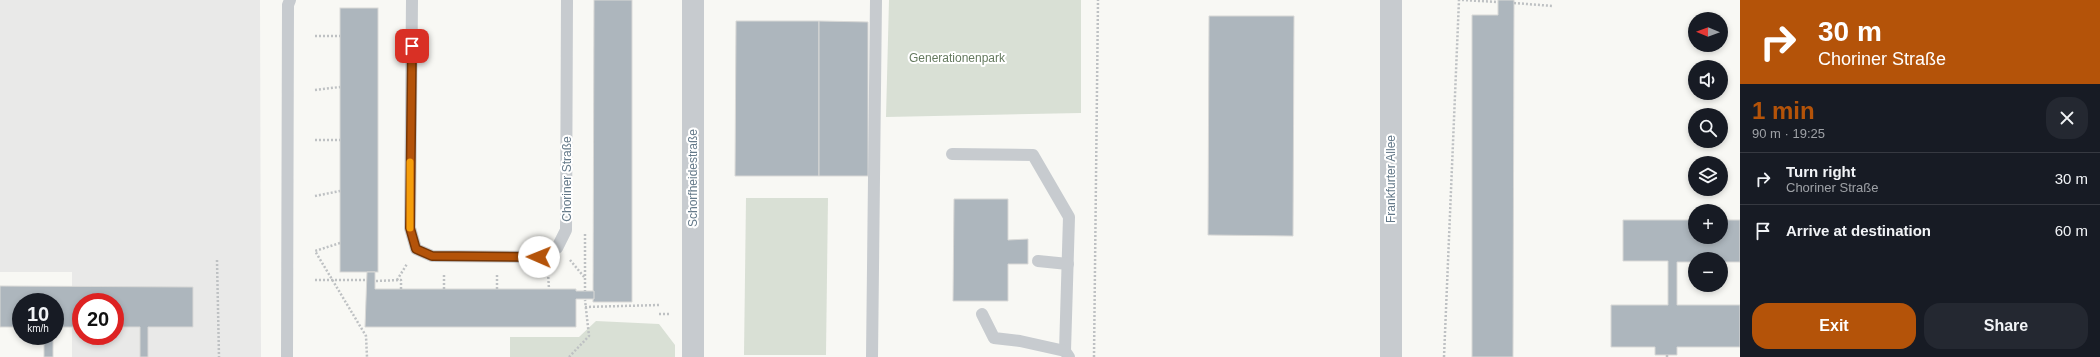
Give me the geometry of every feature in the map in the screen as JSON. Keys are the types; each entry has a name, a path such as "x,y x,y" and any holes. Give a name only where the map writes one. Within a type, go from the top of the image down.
{"street":[{"name":"Schorfheidestraße","path":"692,357 694,0"},
{"name":"Frankfurter Allee","path":"1391,0 1391,357"}],"lane":[{"path":"287,357 288,5 290,0"},
{"name":"Choriner Straße","path":"412,0 410,228 416,249 432,256 539,257 557,248 566,230 567,0"},
{"path":"872,357 876,0"},
{"path":"952,154 1033,155 1069,217 1068,354 1020,341 994,338 982,314"},
{"path":"1038,261 1068,264"}],"path":[{"path":"1094,357 1098,0"},
{"path":"1444,357 1460,0 1498,2"},
{"path":"1514,3 1553,6"},
{"path":"315,36 340,36"},
{"path":"315,90 340,87"},
{"path":"315,140 340,140"},
{"path":"315,196 340,191"},
{"path":"340,243 315,251 331,280 366,336 367,357"},
{"path":"217,260 219,357"},
{"path":"315,280 367,280"},
{"path":"376,280 401,280 401,289"},
{"path":"569,357 589,336 585,300"},
{"path":"585,307 659,304"}],"shaded area":[{"path":"0,0 260,0 261,357 72,357 72,345 124,345 124,293 72,293 72,272 0,272"}],"green space":[{"name":"Generationenpark","path":"889,0 1081,0 1081,113 886,117"},
{"path":"746,198 828,198 826,355 744,355"},
{"path":"596,321 659,324 675,345 675,357 510,357 510,337 579,337"}],"building":[{"path":"594,0 632,0 632,302 593,302"},
{"path":"1498,0 1514,0 1513,357 1472,357 1472,15 1498,15"},
{"path":"340,8 378,8 378,272 340,272"},
{"path":"1209,16 1294,16 1293,236 1208,235"},
{"path":"736,21 819,21 819,176 735,176"},
{"path":"819,21 868,22 868,176 819,176"},
{"path":"954,199 1008,199 1008,240 1028,239 1028,264 1008,264 1008,301 953,301"},
{"path":"1623,220 1688,220 1688,244 1728,244 1728,220 1740,220 1740,262 1728,262 1728,252 1688,252 1688,262 1677,262 1677,305 1740,305 1740,347 1677,347 1677,355 1655,355 1655,347 1611,347 1611,305 1668,305 1668,261 1623,261"},
{"path":"367,272 375,272 375,289 576,289 576,291 594,291 594,299 576,299 576,327 365,327"},
{"path":"0,286 193,287 193,327 148,327 148,357 140,357 140,327 124,327 124,293 72,293 72,327 64,327 64,293 12,293 12,327 0,327"},
{"path":"44,345 53,345 53,357 44,357"}],"slow traffic":[{"path":"410,162 410,228"}],"route":[{"path":"412,46 410,228 416,249 432,256 539,257"}]}
